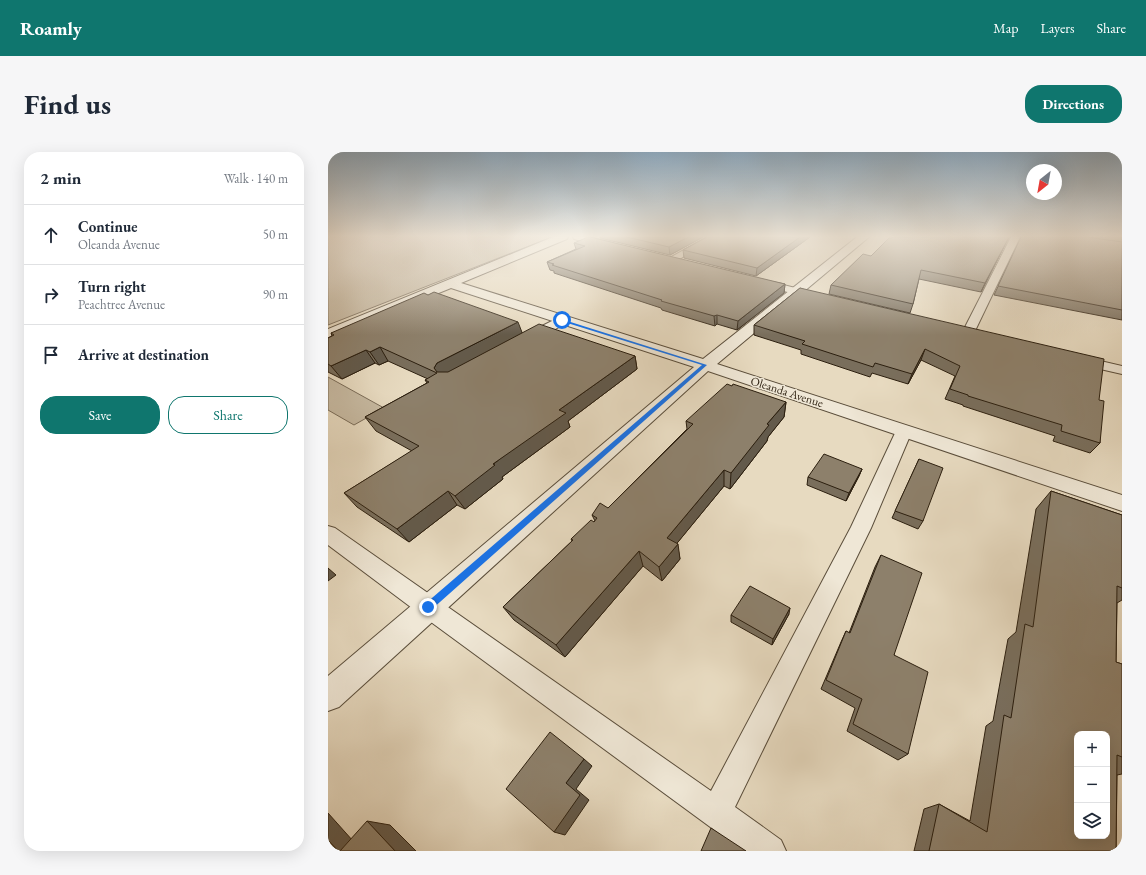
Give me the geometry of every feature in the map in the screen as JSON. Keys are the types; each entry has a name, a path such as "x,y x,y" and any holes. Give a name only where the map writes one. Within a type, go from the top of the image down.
{"street":[{"path":"328,334 485,270"},
{"path":"328,696 705,365 823,270"},
{"name":"Oleanda Avenue","path":"451,284 705,365 1122,503"}],"lane":[{"path":"968,333 1000,270"},
{"path":"752,280 826,298"},
{"path":"516,345 562,320"},
{"path":"1068,357 1122,370"},
{"path":"716,813 861,528 904,431"},
{"path":"328,534 770,851"}],"shaded area":[{"path":"328,270 469,270 328,325"},
{"path":"328,377 384,408 354,425 328,410"}],"building":[{"path":"567,270 725,270 785,284 738,321 717,315 714,316 661,301 662,300"},
{"path":"847,270 992,270 985,283 921,270 913,304 831,285"},
{"path":"1006,270 1122,270 1122,310 998,286"},
{"path":"800,288 1104,359 1099,400 1104,401 1100,443 1061,431 1062,425 950,389 960,366 925,349 912,374 875,363 873,367 802,344 805,341 754,325"},
{"path":"434,292 518,322 437,363 434,368 437,372 448,372 539,324 635,356 559,410 566,413 493,464 495,465 455,496 448,491 397,529 344,493 419,446 365,417 429,382 425,380 437,373 380,347 370,352 366,350 331,366 328,364 328,338 334,335 331,333 424,293 428,295"},
{"path":"727,384 732,386 733,384 786,402 767,424 769,425 731,473 724,470 667,538 678,544 659,567 639,551 556,645 503,607 573,540 571,539 591,520 594,522 597,518 592,515 600,503 608,508 693,424 686,421"},
{"path":"824,454 862,469 849,493 808,477"},
{"path":"919,459 943,468 923,521 895,511"},
{"path":"1051,491 1122,515 1122,588 1117,586 1116,662 1122,664 1122,757 1117,755 1116,851 929,851 939,804 987,832 1004,715 1011,718 1025,624 1033,627"},
{"path":"881,555 922,573 894,655 928,672 908,754 853,724 862,699 826,680 846,631 850,633"},
{"path":"750,586 790,608 773,639 731,615"},
{"path":"550,732 584,759 566,783 580,795 554,832 506,789"},
{"path":"367,821 395,851 340,851"},
{"path":"711,828 746,851 701,851"},
{"path":"328,840 338,851 328,851"}],"route":[{"path":"428,607 705,365 562,320"}]}
